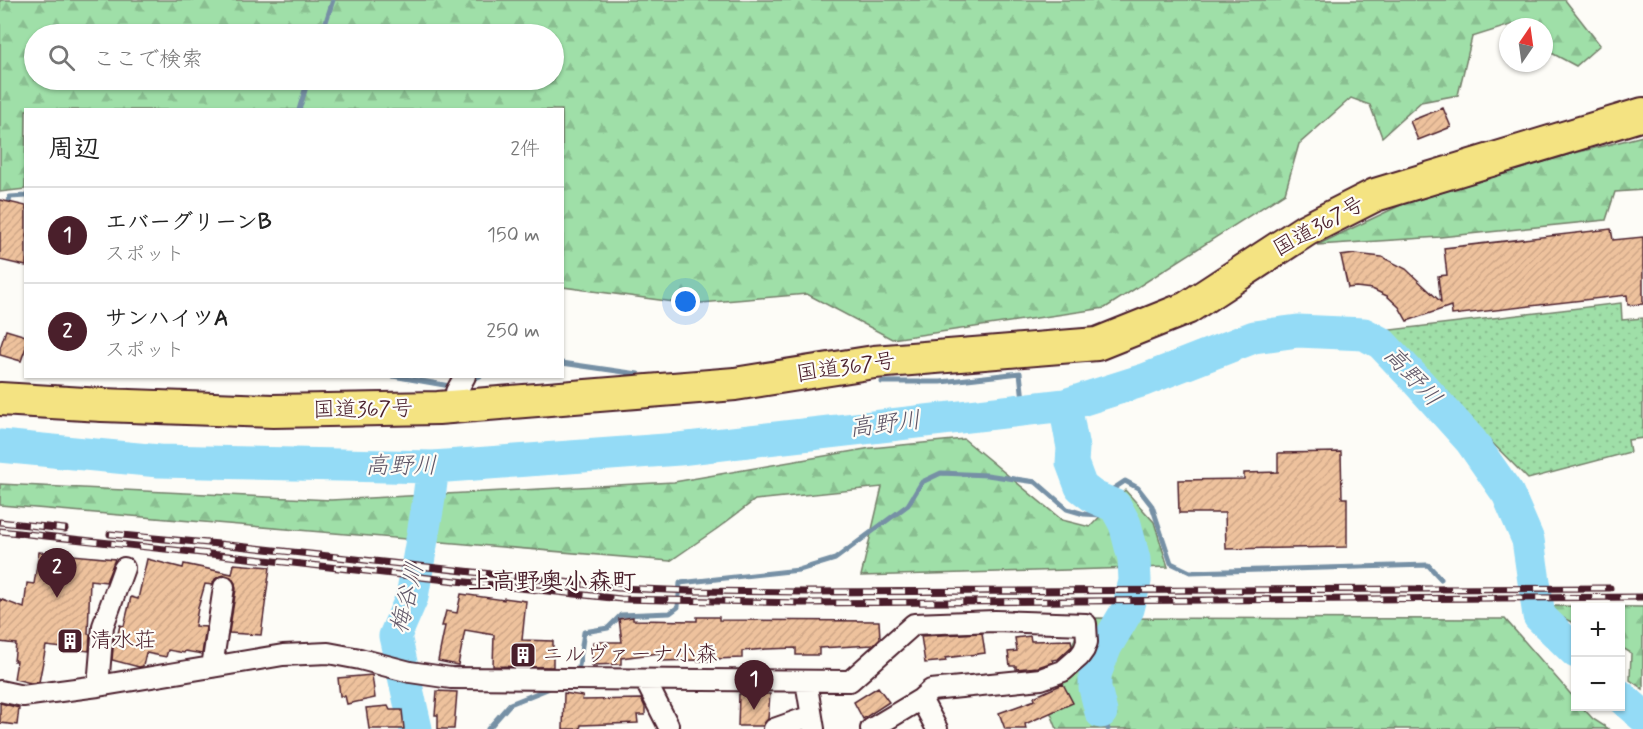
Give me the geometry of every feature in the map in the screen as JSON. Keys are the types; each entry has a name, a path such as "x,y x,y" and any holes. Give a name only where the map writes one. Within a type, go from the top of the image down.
{"highway":[{"name":"国道367号","path":"0,399 273,411 438,408 735,384 874,362 1097,344 1187,308 1306,230 1375,195 1643,114"}],"street":[{"path":"456,406 456,392 464,378"},
{"path":"98,686 103,626 124,568"},
{"path":"212,667 224,588"},
{"path":"0,691 23,696 98,686 283,655 328,653 401,670 451,678 850,681 914,624 995,621 1086,624 1087,642 1084,650 1063,671 1041,679 931,690 921,699 871,729"},
{"path":"645,680 668,725"},
{"path":"774,729 812,722 806,681"},
{"path":"921,699 937,729"}],"green space":[{"path":"0,0 1565,0 1600,45 1576,66 1553,54 1553,18 1499,18 1499,29 1472,37 1458,95 1421,102 1382,137 1370,105 1351,98 1299,144 1285,193 1105,308 892,339 807,294 689,304 564,287 564,108 24,108 24,189 0,192"},
{"path":"1643,136 1643,190 1615,192 1606,220 1440,237 1317,245 1403,204 1563,156"},
{"path":"1621,303 1622,320 1643,318 1643,438 1628,440 1630,452 1528,479 1382,331"},
{"path":"964,439 1062,520 1090,527 1125,490 1154,522 1168,567 861,576 882,487 755,500 670,561 0,505 0,484 331,500 674,482 871,448"},
{"path":"1554,606 1571,606 1571,622 1552,612"},
{"path":"1625,607 1643,607 1643,689 1630,680 1631,653 1625,649"},
{"path":"1085,618 1505,619 1571,694 1571,711 1586,711 1593,719 1609,729 1057,729 1050,711 1069,651"}],"building":[{"path":"1443,108 1451,127 1418,140 1410,121"},
{"path":"0,200 24,206 24,266 0,260"},
{"path":"1611,229 1613,240 1643,237 1643,304 1628,305 1627,295 1452,315 1451,306 1407,321 1399,307 1387,296 1372,289 1348,288 1341,256 1355,254 1382,257 1406,269 1441,302 1438,276 1447,275 1444,248"},
{"path":"6,330 24,335 24,353 21,361 0,355"},
{"path":"1341,452 1342,498 1347,498 1347,547 1226,549 1225,513 1179,513 1178,480 1244,479 1244,473 1278,472 1278,453"},
{"path":"39,552 115,559 106,582 90,580 89,651 46,646 39,682 31,683 14,679 17,661 14,661 16,644 0,642 0,599 24,608 27,583 34,584"},
{"path":"147,559 183,568 184,564 232,574 234,564 270,567 261,635 229,633 236,589 231,577 225,575 215,579 212,585 205,584 198,608 195,626 206,627 202,654 168,650 166,657 146,653 143,666 139,667 112,660 114,638 117,638 120,625 124,626 131,597 138,599"},
{"path":"461,594 526,601 522,640 553,641 553,667 493,666 494,635 465,630 458,665 438,661 446,611 457,613"},
{"path":"633,617 633,620 697,621 697,617 719,617 719,620 879,621 880,638 873,645 819,648 819,655 796,655 796,648 766,649 742,651 742,658 713,659 713,661 661,661 660,653 621,658 621,664 592,665 593,642 622,642 619,619"},
{"path":"982,633 985,653 925,663 921,636"},
{"path":"1030,636 1031,641 1071,640 1072,646 1058,659 1038,667 1016,669 1016,666 1010,666 1008,652 1017,651 1015,638"},
{"path":"372,675 375,698 347,704 345,696 340,696 338,678"},
{"path":"1063,684 1073,703 1025,724 1026,729 1005,729 999,713 1035,700 1034,697"},
{"path":"878,687 889,702 863,719 854,702"},
{"path":"437,691 457,692 454,729 438,729 438,715 435,715"},
{"path":"564,693 583,696 582,700 641,699 645,707 645,715 637,715 638,723 581,725 580,729 563,729"},
{"path":"739,694 770,694 768,719 763,726 738,726"},
{"path":"0,703 19,708 17,725 0,723"},
{"path":"388,706 390,710 402,710 404,729 369,729 366,708"}],"waterway":[{"path":"325,24 333,0"},
{"path":"300,108 305,90"},
{"path":"8,207 10,197 24,196"},
{"name":"高野川","path":"0,446 159,461 433,467 679,449 1065,405 1144,380 1254,337 1298,331 1364,334 1381,343 1418,382 1471,441 1508,494 1528,540 1539,616 1571,647"},
{"path":"564,363 638,374"},
{"path":"882,382 941,382 1020,373 1024,409"},
{"path":"404,378 453,385"},
{"path":"468,381 475,378"},
{"path":"1065,405 1073,448 1072,463 1081,487 1094,497 1115,506 1125,524 1134,559 1135,581 1128,609 1106,646 1095,674 1095,688 1101,712"},
{"name":"梅谷川","path":"416,729 395,636 412,597 433,467"},
{"path":"579,666 584,632 608,628 621,615 670,613 678,607 680,583 799,570 835,559 908,505 922,482 941,473 987,475 1036,482 1067,509 1084,514 1102,515 1113,489 1125,481 1138,488 1152,506 1171,563 1190,572 1428,565 1441,579"},
{"path":"488,729 510,704 555,686"},
{"name":"高野川","path":"1625,700 1643,716"},
{"path":"1101,712 1108,729"}],"railway":[{"path":"0,522 65,529"},
{"path":"0,531 621,599 802,603 1643,597"},
{"path":"110,534 618,588 691,591 1610,588"}],"place":[{"name":"サンハイツA","path":"57,598"},
{"name":"清水荘","path":"70,641"},
{"name":"ニルヴァーナ小森","path":"523,655"},
{"name":"エバーグリーンB","path":"754,710"}],"district":[{"name":"上高野奥小森町","path":"552,582"}]}
